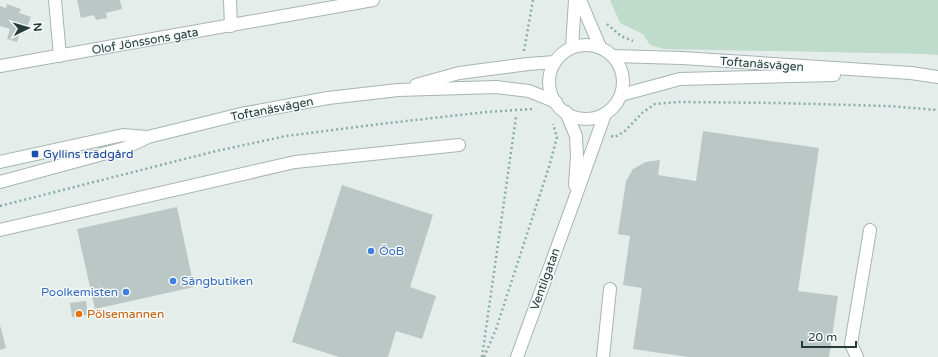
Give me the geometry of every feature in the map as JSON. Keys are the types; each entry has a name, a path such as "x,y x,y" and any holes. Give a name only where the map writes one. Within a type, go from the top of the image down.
{"street":[{"path":"55,0 60,56"},
{"path":"230,0 231,26"},
{"name":"Olof Jönssons gata","path":"0,66 373,0"},
{"path":"572,47 575,0"},
{"path":"580,0 600,47"},
{"path":"555,62 563,53 572,47 586,44 600,47 613,56 619,65 623,78 621,94 614,106 605,114"},
{"name":"Toftanäsvägen","path":"613,56 682,58 911,73 938,77"},
{"name":"Toftanäsvägen","path":"398,90 459,73 555,62 550,78 550,90 556,102 566,112 579,118 592,118 605,114"},
{"name":"Toftanäsvägen","path":"621,94 680,79 911,73"},
{"name":"Toftanäsvägen","path":"0,182 124,148 148,137 241,114 328,98 398,90 496,87 530,91 556,102"},
{"name":"Ventilgatan","path":"566,112 576,136 577,156 574,201"},
{"name":"Ventilgatan","path":"517,357 605,114"},
{"name":"Toftanäsvägen","path":"0,162 123,135 148,137"},
{"path":"0,230 294,162 459,144"},
{"path":"857,357 851,344 870,230"},
{"path":"603,357 610,289"}],"path":[{"path":"524,56 533,0"},
{"path":"655,104 679,102 777,103 888,106 938,110"},
{"path":"0,206 216,151 286,136 504,110 534,109"},
{"path":"483,357 516,117"},
{"path":"483,357 496,329 549,167 557,137 552,120"}],"green space":[{"path":"610,0 938,0 938,55 664,49 650,45 643,34 620,23"}],"building":[{"path":"77,0 120,0 122,9 106,13 107,18 96,20 94,15 81,18"},
{"path":"7,4 21,9 19,13 31,17 24,34 20,33 17,42 7,39 10,29 0,26 0,6 6,8"},
{"path":"703,131 819,148 798,291 838,296 829,357 688,357 633,349 642,288 623,285 630,236 618,234 626,181 633,169 646,162 660,160 658,175 696,181"},
{"name":"ÖoB","path":"342,185 433,215 410,287 436,296 422,339 396,331 388,357 339,357 292,342"},
{"path":"177,207 194,287 95,309 77,229"},
{"path":"86,301 88,315 72,317 70,303"},
{"path":"0,325 6,348 0,350"}],"place":[{"name":"Gyllins trädgård","path":"35,154"},
{"name":"ÖoB","path":"371,251"},
{"name":"Sängbutiken","path":"173,281"},
{"name":"Poolkemisten","path":"126,292"},
{"name":"Pölsemannen","path":"79,314"}]}
